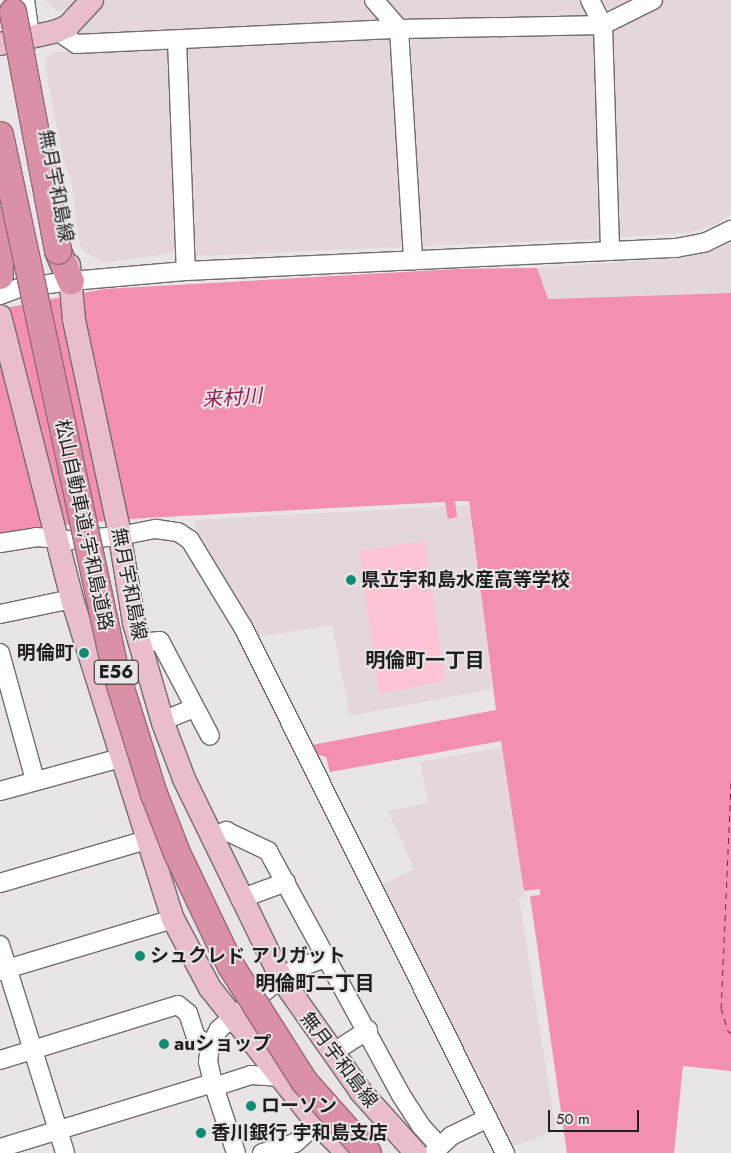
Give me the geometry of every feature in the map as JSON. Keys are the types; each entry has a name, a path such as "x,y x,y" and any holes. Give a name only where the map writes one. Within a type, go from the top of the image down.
{"highway":[{"path":"17,4 58,251 71,288"},
{"name":"松山自動車道;宇和島道路","path":"0,135 115,670 154,794 177,853 231,966 304,1081 368,1153"},
{"path":"0,221 1,265"}],"main road":[{"path":"0,44 57,31 68,26 92,0"},
{"name":"無月宇和島線","path":"30,37 66,233 71,288 140,643 162,721 211,838 240,900 281,978 332,1053 378,1112 416,1153"},
{"path":"0,316 72,599 146,840 174,919 192,958 232,1017 317,1123 347,1153"}],"street":[{"path":"374,0 399,29 413,261"},
{"path":"590,0 603,25 610,251"},
{"path":"57,31 76,44 399,29 603,25 653,0"},
{"path":"17,4 30,37"},
{"path":"177,40 186,271"},
{"path":"0,295 19,288 71,288 186,271 676,248 706,242 731,230"},
{"path":"0,543 55,535 156,529 178,532 190,540 243,627 505,1153"},
{"path":"0,614 72,599"},
{"path":"140,643 160,641 210,736"},
{"path":"0,654 34,780"},
{"path":"162,721 194,708"},
{"path":"0,791 34,780 121,758"},
{"path":"211,838 226,832 248,840 268,852 328,957 401,1094 436,1149 488,1118"},
{"path":"0,884 146,840"},
{"path":"240,900 286,882"},
{"path":"4,970 174,919"},
{"path":"0,944 4,970 33,1050 65,1153"},
{"path":"236,1153 208,1062 210,1046 219,1029 281,978 295,969 328,957"},
{"path":"0,1060 178,1005 188,1014 196,1037 210,1046"},
{"path":"332,1053 368,1030"},
{"path":"0,1148 251,1075 281,1077"},
{"path":"378,1112 401,1094"},
{"path":"262,1153 295,1143 317,1123"}],"shaded area":[{"path":"45,0 78,0 71,7 58,12"},
{"path":"106,0 366,0 380,17 379,23 76,38 74,34"},
{"path":"384,0 586,0 588,15 406,21 401,20"},
{"path":"603,0 633,0 614,10 607,8"},
{"path":"664,0 731,0 731,215 712,226 688,233 618,237 612,25"},
{"path":"596,32 604,239 419,246 411,38"},
{"path":"392,37 404,247 197,256 193,252 185,51 189,46"},
{"path":"168,47 170,50 179,252 103,263 82,249 79,241 71,179 63,159 45,66 47,58 55,52"},
{"path":"731,240 731,293 548,299 537,268 670,259 712,250"},
{"name":"県立宇和島水産高等学校","path":"469,505 492,689 350,716 332,625 257,637 197,535 194,520"},
{"path":"425,541 445,681 379,694 359,551"},
{"path":"502,747 525,897 519,898 556,1131 511,1147 380,886 414,869 388,811 428,803 420,762"}],"water":[{"name":"来村川","path":"537,268 548,299 731,293 731,1071 683,1066 674,1153 567,1153 530,896 540,895 540,889 524,891 501,741 330,772 326,757 316,754 312,745 496,710 469,501 455,501 457,517 448,519 445,502 144,518 61,525 0,535 0,309 104,289 457,269"}],"ferry route":[{"path":"731,783 721,1008 728,1031 731,1033"}],"place":[{"name":"県立宇和島水産高等学校","path":"351,580"},
{"name":"明倫町","path":"84,653"},
{"name":"シュクレド アリガット","path":"140,956"},
{"name":"auショップ","path":"164,1044"},
{"name":"ローソン","path":"251,1106"},
{"name":"香川銀行 宇和島支店","path":"201,1133"}],"district":[{"name":"明倫町一丁目","path":"425,660"},
{"name":"明倫町二丁目","path":"315,983"}]}
